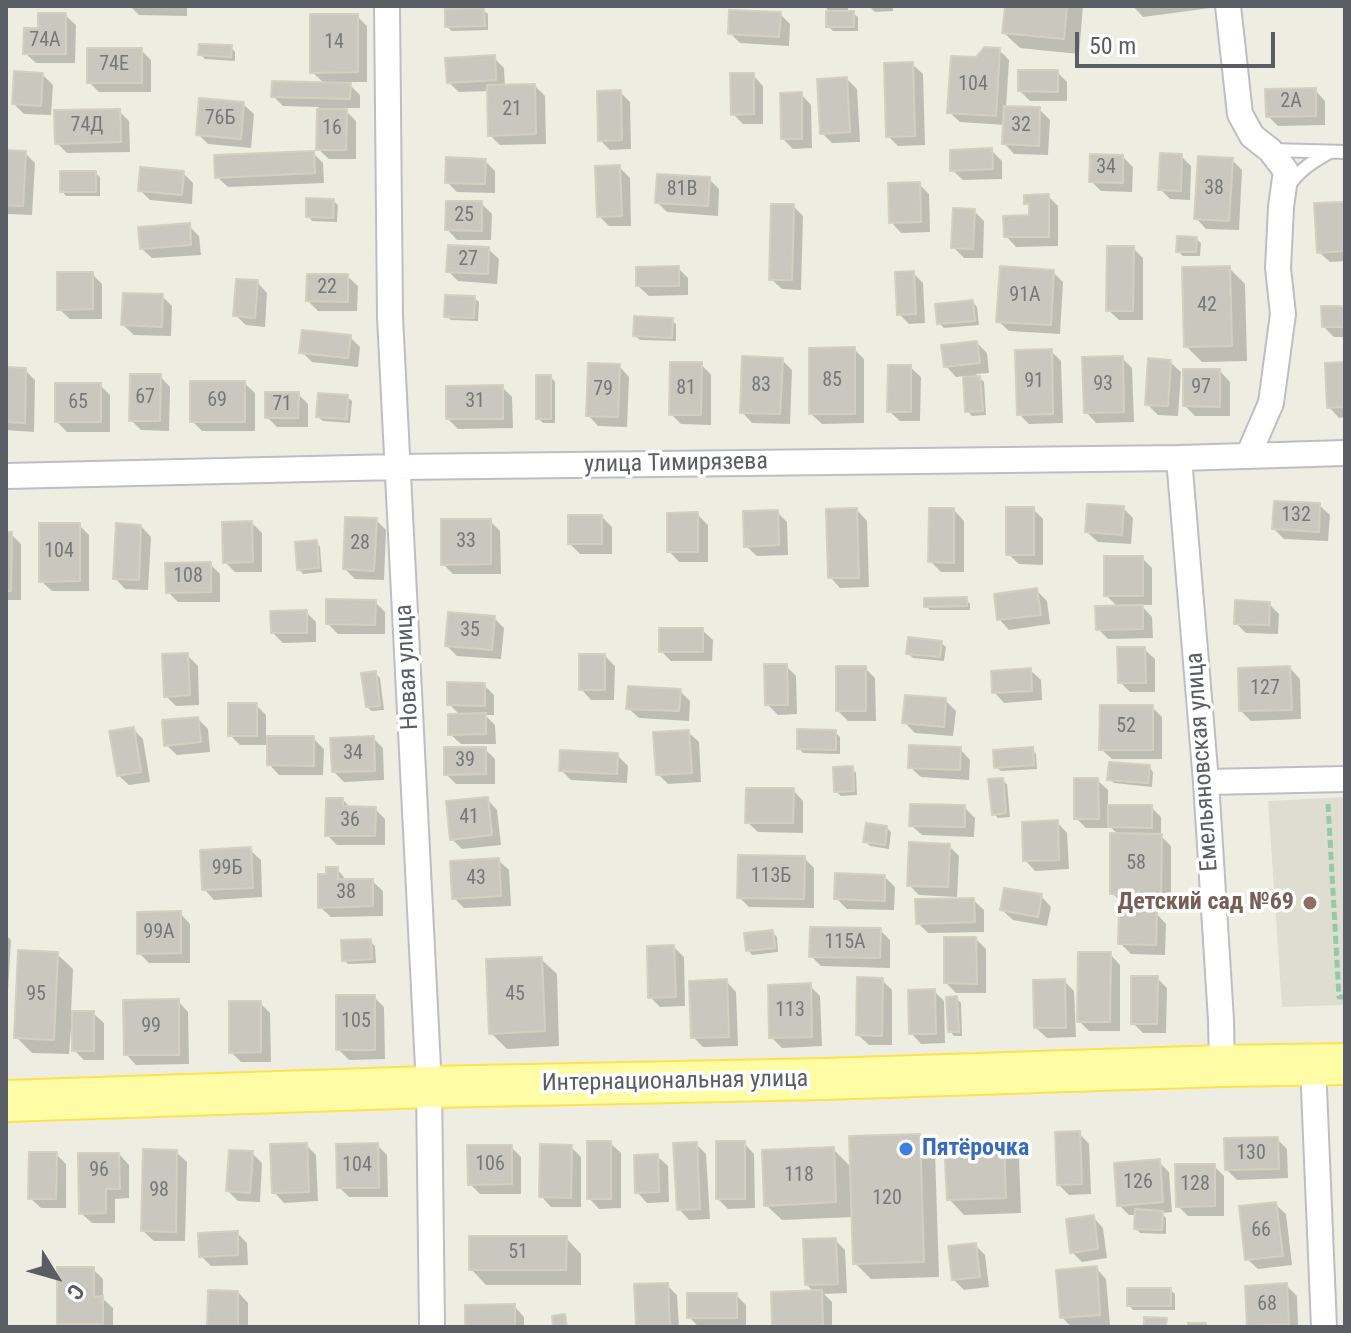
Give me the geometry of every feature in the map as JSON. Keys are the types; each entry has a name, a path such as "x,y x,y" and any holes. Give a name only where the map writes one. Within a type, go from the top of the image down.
{"main road":[{"name":"Интернациональная улица","path":"6,1101 429,1087 1329,1065"}],"street":[{"name":"Новая улица","path":"387,6 390,317 429,1087 432,1327"},
{"path":"1228,6 1240,114 1252,136 1270,150 1286,171 1278,268 1283,314 1275,378 1271,403 1248,456"},
{"name":"улица Тимирязева","path":"6,476 1345,453"},
{"name":"Емельяновская улица","path":"1179,458 1206,782 1222,1066"},
{"path":"1206,782 1336,779"},
{"path":"1324,1327 1329,1065"}],"lane":[{"path":"1270,150 1338,152"},
{"path":"1283,196 1300,171 1338,152"}],"path":[{"path":"1336,779 1339,997 1345,997"}],"shaded area":[{"name":"Детский сад №69","path":"1345,797 1345,1005 1282,1007 1268,801"}],"building":[{"path":"1005,6 1067,6 1064,39 1002,33"},
{"path":"484,8 485,26 445,27 445,9"},
{"path":"729,10 781,12 779,37 728,34"},
{"path":"826,11 854,11 854,27 826,27"},
{"path":"38,13 66,13 66,54 23,54 24,28 38,28"},
{"path":"310,14 358,14 358,72 310,73"},
{"path":"199,44 232,45 231,57 198,55"},
{"path":"985,47 1000,48 996,116 947,113 951,56 976,57"},
{"path":"87,48 142,48 142,83 87,83"},
{"path":"495,55 496,80 447,83 445,58"},
{"path":"913,62 915,136 886,137 884,63"},
{"path":"1018,70 1058,70 1058,92 1018,91"},
{"path":"14,71 43,73 41,106 12,104"},
{"path":"730,73 754,73 754,114 731,115"},
{"path":"847,77 850,132 820,134 817,79"},
{"path":"272,81 351,83 350,99 271,97"},
{"path":"535,84 536,134 488,136 487,85"},
{"path":"1316,88 1316,116 1266,117 1265,89"},
{"path":"621,90 622,140 598,141 597,91"},
{"path":"802,92 802,139 781,139 780,93"},
{"path":"199,98 244,102 241,139 196,135"},
{"path":"1004,106 1040,107 1039,146 1002,144"},
{"path":"120,109 121,142 55,144 54,110"},
{"path":"317,109 347,109 346,150 316,150"},
{"path":"992,148 993,169 950,171 950,150"},
{"path":"6,150 26,151 23,206 6,205"},
{"path":"314,151 315,173 215,178 214,155"},
{"path":"1160,153 1182,154 1181,191 1158,190"},
{"path":"1090,154 1123,155 1123,183 1089,182"},
{"path":"1198,156 1233,158 1229,221 1194,219"},
{"path":"446,157 486,159 485,184 445,183"},
{"path":"620,165 622,216 597,217 595,166"},
{"path":"140,167 184,171 182,195 138,191"},
{"path":"60,171 96,171 96,192 60,192"},
{"path":"657,174 710,177 708,206 655,203"},
{"path":"920,182 921,222 889,223 888,183"},
{"path":"1049,194 1049,237 1004,237 1003,216 1029,215 1029,204 1024,204 1024,195"},
{"path":"306,198 334,199 333,218 306,217"},
{"path":"446,201 482,201 482,231 445,230"},
{"path":"1345,202 1345,251 1317,253 1314,203"},
{"path":"771,204 794,204 792,280 769,280"},
{"path":"953,208 975,209 973,249 951,248"},
{"path":"190,223 191,245 140,249 138,227"},
{"path":"1177,236 1197,237 1196,252 1176,252"},
{"path":"448,245 489,247 488,274 446,272"},
{"path":"1107,246 1134,246 1133,311 1106,311"},
{"path":"679,266 679,286 636,286 636,267"},
{"path":"1000,266 1054,270 1051,325 996,322"},
{"path":"1230,266 1232,346 1184,347 1182,267"},
{"path":"914,271 916,314 897,315 895,272"},
{"path":"57,272 93,272 93,309 57,310"},
{"path":"307,274 348,274 348,302 306,301"},
{"path":"236,279 258,280 255,318 233,316"},
{"path":"123,293 163,294 162,327 121,325"},
{"path":"445,295 475,296 474,318 444,317"},
{"path":"973,300 975,321 937,324 935,304"},
{"path":"1321,306 1345,306 1345,327 1322,327"},
{"path":"634,316 673,318 672,338 633,336"},
{"path":"302,330 351,335 348,358 299,353"},
{"path":"977,341 980,363 944,367 941,345"},
{"path":"855,347 855,414 809,414 809,348"},
{"path":"1052,349 1053,414 1017,415 1015,350"},
{"path":"742,356 783,358 780,414 740,413"},
{"path":"1123,356 1124,412 1084,413 1082,357"},
{"path":"1148,358 1171,360 1168,406 1145,405"},
{"path":"670,362 702,362 701,415 669,415"},
{"path":"1345,362 1345,407 1327,408 1325,363"},
{"path":"588,363 620,364 618,417 586,416"},
{"path":"888,365 911,365 911,412 887,412"},
{"path":"6,367 26,368 25,423 6,422"},
{"path":"1183,369 1220,369 1220,407 1183,406"},
{"path":"130,374 161,374 160,421 129,421"},
{"path":"536,375 551,375 551,419 536,419"},
{"path":"980,376 983,411 965,412 963,377"},
{"path":"190,381 245,381 245,422 190,422"},
{"path":"55,383 101,383 101,422 55,422"},
{"path":"503,385 503,419 446,419 446,386"},
{"path":"265,392 299,392 298,418 265,418"},
{"path":"318,393 348,395 347,419 316,417"},
{"path":"1274,501 1320,503 1319,532 1272,529"},
{"path":"1087,504 1124,506 1122,535 1085,532"},
{"path":"1006,507 1034,507 1034,555 1006,555"},
{"path":"857,508 859,578 828,578 826,509"},
{"path":"929,508 954,508 954,563 928,562"},
{"path":"778,510 779,545 744,547 743,511"},
{"path":"698,512 698,552 667,552 667,513"},
{"path":"568,515 602,515 602,544 568,544"},
{"path":"345,517 377,518 374,571 343,569"},
{"path":"441,519 491,519 491,564 441,565"},
{"path":"252,521 253,562 223,563 222,522"},
{"path":"39,523 80,523 80,581 39,582"},
{"path":"116,523 141,525 139,580 113,579"},
{"path":"6,532 12,532 11,591 6,591"},
{"path":"317,540 319,568 297,570 295,542"},
{"path":"1104,556 1143,556 1143,596 1104,596"},
{"path":"211,562 211,592 166,593 165,563"},
{"path":"1037,588 1041,615 997,620 994,594"},
{"path":"967,597 967,606 924,607 924,598"},
{"path":"326,599 376,600 375,625 326,624"},
{"path":"1235,600 1270,602 1269,625 1234,624"},
{"path":"1143,605 1143,629 1096,630 1095,606"},
{"path":"307,610 307,633 271,633 270,611"},
{"path":"448,612 495,616 492,650 445,646"},
{"path":"659,628 703,628 703,652 659,652"},
{"path":"908,637 942,641 940,657 906,654"},
{"path":"1117,647 1145,647 1146,683 1118,683"},
{"path":"188,653 190,695 164,697 162,654"},
{"path":"579,654 605,654 605,690 579,690"},
{"path":"764,664 787,664 788,705 765,705"},
{"path":"836,666 866,666 866,711 836,711"},
{"path":"1290,666 1292,710 1239,711 1238,668"},
{"path":"1031,668 1032,691 992,693 991,671"},
{"path":"376,671 380,706 366,707 361,673"},
{"path":"447,682 485,683 485,706 447,705"},
{"path":"628,686 681,689 679,711 626,709"},
{"path":"905,695 946,698 944,727 902,723"},
{"path":"228,703 257,703 257,736 228,736"},
{"path":"1100,705 1153,705 1153,750 1099,750"},
{"path":"486,713 486,734 448,735 448,714"},
{"path":"198,717 201,742 164,746 162,720"},
{"path":"134,727 141,772 117,776 109,731"},
{"path":"797,729 836,730 836,750 797,749"},
{"path":"689,730 692,773 656,775 653,732"},
{"path":"267,736 314,736 314,766 267,765"},
{"path":"374,736 375,771 332,772 330,738"},
{"path":"909,745 961,747 960,770 908,768"},
{"path":"444,747 486,747 486,774 444,775"},
{"path":"1033,747 1034,765 994,768 993,750"},
{"path":"560,750 618,753 617,774 559,771"},
{"path":"1109,762 1150,765 1148,783 1107,780"},
{"path":"853,766 854,791 834,792 833,767"},
{"path":"1003,778 1006,813 992,815 988,779"},
{"path":"1074,778 1098,778 1099,819 1074,819"},
{"path":"746,788 794,788 793,823 745,823"},
{"path":"488,797 492,835 450,840 446,801"},
{"path":"326,798 343,798 343,806 376,807 375,836 325,836"},
{"path":"910,804 965,805 965,827 909,826"},
{"path":"1108,805 1152,805 1152,828 1108,827"},
{"path":"1058,820 1059,860 1023,861 1022,822"},
{"path":"866,823 887,826 885,845 863,842"},
{"path":"1110,833 1162,834 1161,894 1110,894"},
{"path":"909,842 950,844 948,887 907,886"},
{"path":"251,847 253,888 202,890 200,850"},
{"path":"738,855 805,856 804,899 737,898"},
{"path":"499,858 501,896 452,899 450,861"},
{"path":"326,867 338,867 338,879 373,879 373,906 318,908 318,874 326,874"},
{"path":"835,873 885,875 885,901 834,899"},
{"path":"1004,888 1042,894 1038,917 1000,910"},
{"path":"974,898 975,922 916,924 915,899"},
{"path":"1119,910 1157,911 1156,945 1118,944"},
{"path":"181,911 181,953 137,954 137,912"},
{"path":"810,927 881,928 880,958 809,957"},
{"path":"773,930 775,948 746,951 744,933"},
{"path":"944,937 976,937 977,984 944,983"},
{"path":"371,939 372,959 342,961 341,940"},
{"path":"674,945 676,997 648,998 647,946"},
{"path":"18,950 58,952 54,1040 14,1038"},
{"path":"1078,952 1111,952 1110,1022 1077,1022"},
{"path":"542,957 545,1031 489,1034 486,959"},
{"path":"1131,976 1158,976 1157,1024 1131,1024"},
{"path":"857,977 883,978 882,1036 856,1035"},
{"path":"727,979 729,1037 691,1038 689,981"},
{"path":"1065,979 1066,1028 1034,1028 1033,980"},
{"path":"811,983 812,1037 769,1038 768,985"},
{"path":"935,989 936,1034 909,1034 908,990"},
{"path":"336,995 375,995 375,1050 336,1050"},
{"path":"957,996 959,1032 948,1032 946,997"},
{"path":"179,999 179,1055 124,1055 123,1000"},
{"path":"229,1001 261,1001 261,1052 229,1053"},
{"path":"72,1011 94,1011 94,1051 72,1051"},
{"path":"1080,1131 1082,1184 1057,1185 1055,1132"},
{"path":"920,1134 924,1262 853,1264 849,1136"},
{"path":"1278,1137 1279,1169 1225,1170 1224,1138"},
{"path":"1004,1140 1006,1198 947,1200 944,1143"},
{"path":"587,1141 611,1141 611,1199 587,1199"},
{"path":"716,1141 745,1141 745,1199 716,1199"},
{"path":"697,1142 700,1209 677,1210 673,1143"},
{"path":"307,1143 309,1192 272,1193 270,1144"},
{"path":"378,1143 379,1188 337,1188 336,1144"},
{"path":"540,1144 572,1145 571,1198 539,1197"},
{"path":"467,1145 512,1145 512,1184 468,1185"},
{"path":"834,1147 836,1202 764,1206 762,1150"},
{"path":"143,1149 177,1150 176,1232 141,1231"},
{"path":"229,1150 253,1151 250,1193 226,1191"},
{"path":"29,1152 57,1152 56,1199 28,1199"},
{"path":"78,1153 119,1153 120,1189 106,1189 106,1213 79,1214"},
{"path":"658,1154 659,1192 635,1193 634,1155"},
{"path":"1160,1159 1163,1202 1117,1206 1114,1163"},
{"path":"1175,1164 1215,1164 1215,1206 1176,1207"},
{"path":"1276,1202 1283,1256 1245,1260 1239,1206"},
{"path":"1135,1209 1163,1211 1162,1230 1134,1229"},
{"path":"1094,1215 1098,1249 1070,1253 1066,1219"},
{"path":"238,1231 238,1255 199,1257 198,1233"},
{"path":"469,1236 567,1236 566,1270 469,1270"},
{"path":"836,1238 838,1284 805,1285 803,1239"},
{"path":"976,1243 980,1277 952,1280 948,1246"},
{"path":"1097,1266 1100,1315 1060,1318 1056,1270"},
{"path":"57,1267 94,1267 94,1297 103,1296 103,1324 57,1324"},
{"path":"668,1283 670,1327 636,1327 634,1284"},
{"path":"1287,1283 1289,1324 1247,1326 1245,1286"},
{"path":"1127,1288 1171,1288 1171,1306 1127,1306"},
{"path":"208,1290 238,1291 238,1327 207,1327"},
{"path":"822,1290 823,1326 772,1327 771,1292"},
{"path":"687,1293 737,1293 737,1318 687,1318"},
{"path":"515,1304 515,1326 465,1327 465,1305"},
{"path":"565,1314 567,1327 553,1327 552,1316"},
{"path":"1144,1317 1167,1318 1166,1327 1144,1327"},
{"path":"1188,1323 1206,1323 1206,1327 1188,1327"}],"place":[{"name":"Детский сад №69","path":"1310,903"},
{"name":"Пятёрочка","path":"906,1149"}]}
